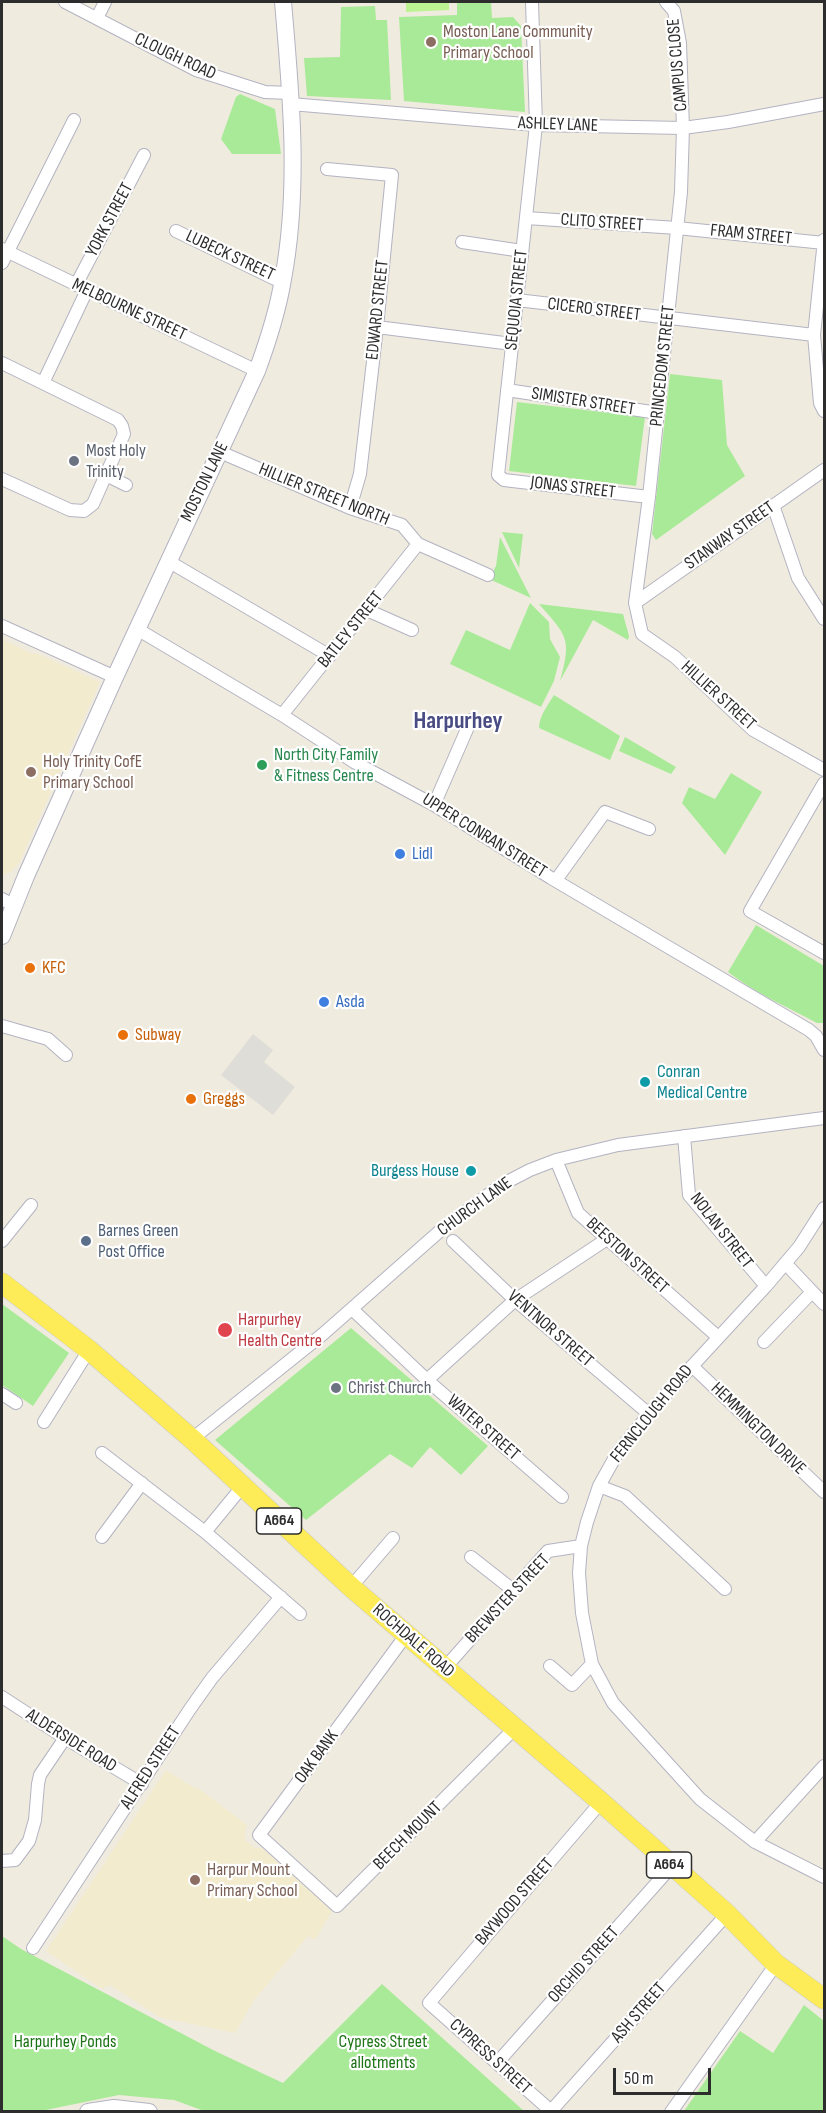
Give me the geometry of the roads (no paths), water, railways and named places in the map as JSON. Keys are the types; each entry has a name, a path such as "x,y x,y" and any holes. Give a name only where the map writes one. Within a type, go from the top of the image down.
{"main road":[{"name":"ROCHDALE ROAD","path":"2,1283 89,1350 192,1439 351,1587 601,1802 671,1867 727,1914 776,1964 825,1999"}],"street":[{"name":"CLOUGH ROAD","path":"65,2 196,70 291,98"},
{"path":"97,18 105,2"},
{"name":"MOSTON LANE","path":"2,936 7,902 220,452 257,370 270,332 283,280 291,216 291,98 283,2"},
{"name":"SEQUOIA STREET","path":"498,475 536,125 531,2"},
{"name":"CAMPUS CLOSE","path":"668,2 674,11 680,43 683,128"},
{"name":"ASHLEY LANE","path":"291,98 536,125 683,128 825,104"},
{"path":"3,254 74,120"},
{"name":"PRINCEDOM STREET","path":"635,603 650,497 681,192 683,128"},
{"name":"YORK STREET","path":"43,383 82,287 144,155"},
{"name":"EDWARD STREET","path":"327,169 392,175 360,474 350,508"},
{"name":"CLITO STREET","path":"526,218 677,228"},
{"name":"FRAM STREET","path":"677,228 824,242"},
{"name":"LUBECK STREET","path":"176,231 275,279 283,280"},
{"path":"462,242 522,251"},
{"path":"824,242 814,335 820,369 820,402 825,411"},
{"name":"MELBOURNE STREET","path":"3,254 82,287 257,370"},
{"name":"CICERO STREET","path":"517,300 814,335"},
{"path":"377,327 512,344"},
{"path":"2,363 118,420 124,434 89,509 78,512 52,503 2,479"},
{"name":"SIMISTER STREET","path":"507,390 658,413"},
{"name":"HILLIER STREET NORTH","path":"220,452 350,508 402,525 418,544 488,575"},
{"name":"STANWAY STREET","path":"635,603 825,470"},
{"path":"106,475 126,485"},
{"name":"JONAS STREET","path":"498,475 504,480 650,497"},
{"path":"773,505 798,578 825,619"},
{"name":"BATLEY STREET","path":"282,715 418,544"},
{"path":"168,561 330,656"},
{"name":"HILLIER STREET","path":"635,603 642,634 675,657 753,730 825,770"},
{"path":"367,610 412,630"},
{"path":"2,626 115,677"},
{"name":"UPPER CONRAN STREET","path":"137,629 282,715 354,762 434,805 808,1030 824,1046"},
{"path":"434,805 471,720"},
{"path":"825,783 750,911 825,953"},
{"path":"556,880 605,812 649,829"},
{"path":"2,1026 48,1039 66,1054"},
{"name":"CHURCH LANE","path":"192,1439 352,1309 454,1220 501,1185 530,1170 556,1160 618,1145 825,1118"},
{"name":"NOLAN STREET","path":"684,1136 689,1195 766,1286"},
{"name":"BEESTON STREET","path":"556,1160 578,1213 718,1337"},
{"path":"2,1241 31,1205"},
{"name":"FERNCLOUGH ROAD","path":"825,1208 812,1230 766,1286 649,1414 618,1452 599,1486 581,1546 580,1596 592,1664 613,1703 640,1734 700,1799 755,1842 825,1877"},
{"path":"427,1380 515,1300 607,1239"},
{"name":"VENTNOR STREET","path":"453,1241 515,1300 649,1414"},
{"path":"784,1263 825,1304"},
{"path":"764,1342 812,1292"},
{"name":"WATER STREET","path":"352,1309 427,1380 562,1497"},
{"path":"44,1422 89,1350"},
{"name":"HEMMINGTON DRIVE","path":"692,1366 825,1492"},
{"path":"2,1394 16,1403"},
{"path":"102,1453 205,1532 300,1614"},
{"path":"102,1537 142,1483"},
{"path":"599,1486 625,1496 725,1589"},
{"path":"205,1532 242,1487"},
{"path":"351,1587 393,1538"},
{"name":"BREWSTER STREET","path":"444,1668 548,1551 581,1546"},
{"path":"471,1557 513,1590"},
{"name":"ALFRED STREET","path":"33,1948 190,1709 212,1678 281,1597"},
{"name":"OAK BANK","path":"298,1872 259,1835 406,1635"},
{"path":"550,1666 572,1685 592,1664"},
{"name":"ALDERSIDE ROAD","path":"2,1697 142,1784"},
{"name":"BEECH MOUNT","path":"298,1872 337,1906 515,1728"},
{"path":"2,1861 15,1860 29,1841 35,1820 40,1776 65,1738"},
{"path":"755,1842 825,1766"},
{"name":"BAYWOOD STREET","path":"429,2003 601,1802"},
{"name":"ORCHID STREET","path":"497,2064 671,1867"},
{"name":"ASH STREET","path":"551,2111 727,1914"},
{"path":"671,2112 776,1964"},
{"name":"CYPRESS STREET","path":"429,2003 551,2111"},
{"path":"88,2112 114,2108 148,2112"}],"place":[{"name":"Moston Lane Community Primary School","path":"431,42"},
{"name":"Most Holy Trinity","path":"74,461"},
{"name":"North City Family & Fitness Centre","path":"262,765"},
{"name":"Holy Trinity CofE Primary School","path":"31,772"},
{"name":"Lidl","path":"400,854"},
{"name":"KFC","path":"30,968"},
{"name":"Asda","path":"324,1002"},
{"name":"Subway","path":"123,1035"},
{"name":"Conran Medical Centre","path":"645,1082"},
{"name":"Greggs","path":"191,1099"},
{"name":"Burgess House","path":"471,1171"},
{"name":"Barnes Green Post Office","path":"86,1241"},
{"name":"Harpurhey Health Centre","path":"225,1330"},
{"name":"Christ Church","path":"336,1388"},
{"name":"Harpur Mount Primary School","path":"195,1880"}],"district":[{"name":"Harpurhey","path":"458,722"}],"park label":[{"name":"Harpurhey Ponds","path":"65,2042"},
{"name":"Cypress Street allotments","path":"383,2052"}]}
